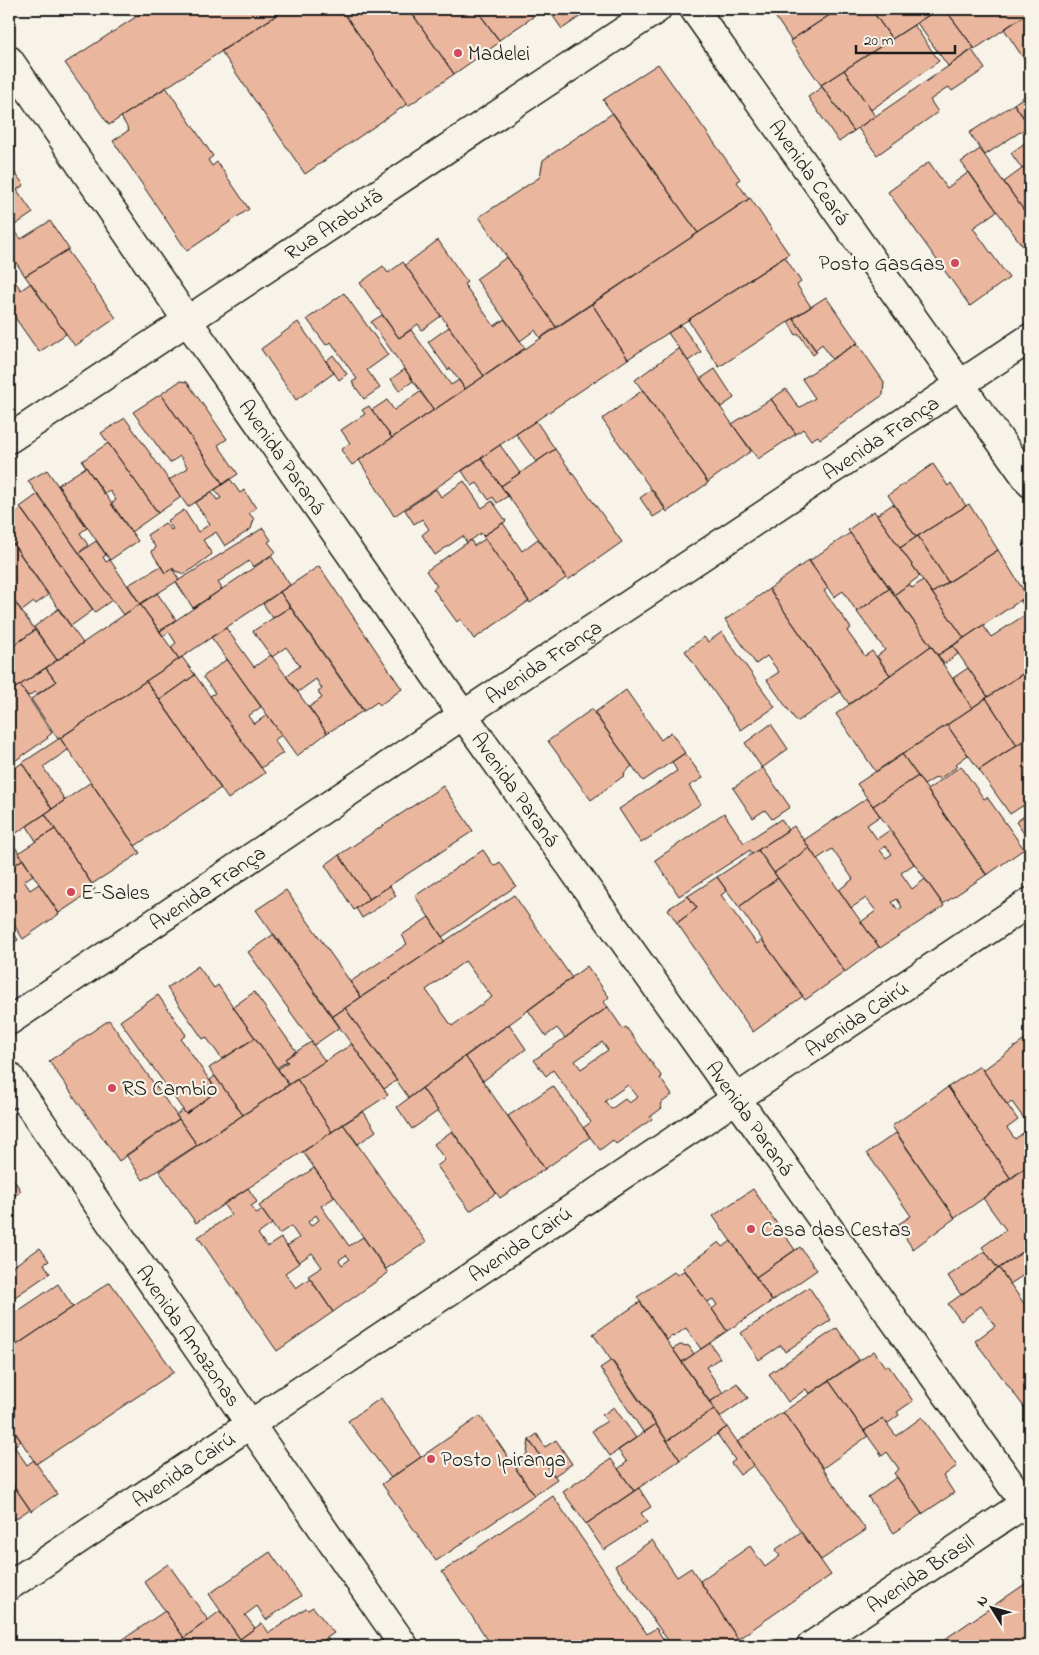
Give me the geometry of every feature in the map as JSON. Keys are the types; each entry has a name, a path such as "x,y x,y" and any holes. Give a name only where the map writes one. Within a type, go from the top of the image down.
{"street":[{"name":"Rua Arabutã","path":"9,439 657,9"},
{"name":"Avenida Ceará","path":"694,9 1030,483"},
{"name":"Avenida Paraná","path":"9,60 187,320 464,715 1029,1505"},
{"name":"Avenida França","path":"9,1021 1030,338"},
{"name":"Avenida Cairú","path":"9,1586 1030,902"},
{"name":"Avenida Amazonas","path":"9,1076 404,1646"},
{"name":"Avenida Brasil","path":"811,1646 1029,1505"}],"building":[{"path":"148,9 286,9 109,125 65,63"},
{"path":"286,9 341,9 407,104 305,174 221,51"},
{"path":"341,9 409,9 454,74 408,106"},
{"path":"409,9 476,9 500,42 454,74"},
{"path":"476,9 527,9 533,17 499,40"},
{"path":"548,9 591,9 562,29"},
{"path":"770,9 839,9 791,40"},
{"path":"839,9 871,9 892,39 821,85 790,41"},
{"path":"871,9 938,9 892,39"},
{"path":"938,9 945,9 974,48 948,66 917,23"},
{"path":"945,9 1030,9 1030,12 975,49"},
{"path":"1030,12 1030,68 1004,29"},
{"path":"914,25 939,61 871,110 844,70"},
{"path":"972,50 985,69 952,91 949,87 930,100 938,112 877,155 858,128"},
{"path":"658,64 740,179 737,182 749,199 698,233 603,100"},
{"path":"844,70 875,116 854,131 821,85"},
{"path":"166,87 213,156 208,160 212,166 217,162 249,209 187,251 113,141 129,130 121,117"},
{"path":"822,87 854,131 839,142 808,97"},
{"path":"1030,92 1030,116 1025,119 1014,104"},
{"path":"1014,104 1029,126 985,155 969,133"},
{"path":"613,113 698,233 556,327 479,217 540,177 543,160"},
{"path":"1030,139 1030,163 1022,169 1011,153"},
{"path":"980,149 1030,219 1030,244 1024,248 961,162"},
{"path":"9,159 15,168 12,169 24,185 9,195"},
{"path":"929,162 947,188 969,172 997,211 973,228 1009,278 970,306 888,192"},
{"path":"1030,163 1030,219 1004,182"},
{"path":"17,190 33,213 12,227 21,239 50,221 69,249 25,276 9,252 9,195"},
{"path":"750,198 789,254 628,359 592,304"},
{"path":"438,240 467,282 464,284 494,326 505,319 525,348 484,376 405,265"},
{"path":"67,250 116,318 75,346 25,276"},
{"path":"507,257 556,327 540,338 535,330 520,341 476,279"},
{"path":"785,257 801,282 797,285 811,307 719,367 688,320"},
{"path":"403,262 441,316 422,330 418,324 399,338 360,283 383,266 388,273"},
{"path":"9,273 21,290 31,283 66,334 39,352 9,309"},
{"path":"344,293 388,355 367,370 380,388 364,399 352,382 357,379 331,342 326,345 307,319"},
{"path":"826,297 858,343 832,359 822,344 815,350 793,318"},
{"path":"592,304 628,359 394,516 359,460"},
{"path":"382,315 399,338 411,330 451,385 459,380 465,389 434,410 371,322"},
{"path":"793,318 817,352 813,355 799,334 796,335 788,322"},
{"path":"298,322 334,373 296,400 261,349"},
{"path":"681,325 701,352 688,361 668,333"},
{"path":"449,327 484,376 465,389 450,368 448,370 428,342"},
{"path":"857,343 884,382 883,395 820,439 818,436 811,440 803,429 796,434 771,399 786,389 799,408 815,398 802,379"},
{"path":"679,348 751,451 708,482 635,380"},
{"path":"333,355 347,374 339,380 326,361"},
{"path":"405,369 413,381 399,391 391,379"},
{"path":"715,369 734,398 721,407 700,379"},
{"path":"180,381 187,382 227,439 218,445 238,474 223,484 161,394"},
{"path":"643,390 708,483 667,512 602,419"},
{"path":"420,392 434,410 392,438 372,410 387,400 394,410"},
{"path":"161,394 223,484 188,507 169,480 188,468 180,456 170,463 133,412"},
{"path":"771,399 796,434 758,459 732,424"},
{"path":"369,406 392,438 352,465 341,450 350,443 341,430 365,414 362,410"},
{"path":"125,418 181,497 158,513 101,433"},
{"path":"536,421 555,449 536,462 516,434"},
{"path":"108,443 158,513 131,532 111,504 116,500 110,491 104,494 82,461"},
{"path":"500,445 520,473 501,486 481,458"},
{"path":"555,449 622,542 568,580 501,486"},
{"path":"481,458 508,496 497,503 493,497 489,500 477,483 472,486 462,471"},
{"path":"933,464 948,486 951,483 966,506 916,537 888,495"},
{"path":"86,467 138,541 110,560 58,485"},
{"path":"47,470 87,528 80,533 88,545 79,553 28,481"},
{"path":"230,479 240,493 244,490 256,508 249,513 254,519 251,529 225,546 216,532 203,540 212,554 185,574 175,571 173,568 165,573 151,551 156,548 147,535 165,523 171,530 173,529 167,521 184,510 198,532 210,524 195,503 212,492 217,500 221,498 215,490"},
{"path":"464,481 482,508 492,501 506,521 483,536 481,533 467,543 463,536 435,555 422,535 429,529 422,519 414,524 405,510 436,489 441,497"},
{"path":"652,489 666,509 653,517 640,498"},
{"path":"38,494 112,600 95,612 20,507"},
{"path":"893,504 916,537 900,548 877,515"},
{"path":"969,504 998,550 948,582 918,536"},
{"path":"21,509 93,610 71,626 9,538 9,518"},
{"path":"874,511 920,576 894,595 848,530"},
{"path":"503,523 522,551 538,539 566,578 530,603 483,536"},
{"path":"263,528 271,540 268,542 276,552 253,567 249,561 218,582 222,589 193,608 176,582"},
{"path":"850,533 890,588 857,612 843,591 834,597 809,561"},
{"path":"918,536 948,582 932,593 900,548"},
{"path":"9,538 48,595 22,611 9,594"},
{"path":"485,539 529,601 474,639 460,619 457,622 433,589 437,586 426,571 471,540 474,546"},
{"path":"96,541 106,555 103,557 106,562 110,560 140,604 123,615 79,553"},
{"path":"998,550 1027,596 964,638 932,593"},
{"path":"271,556 290,585 179,659 171,647 176,643 169,632 163,636 160,631"},
{"path":"809,560 828,588 824,591 851,628 847,631 865,656 872,651 890,675 849,704 769,589"},
{"path":"161,566 165,573 172,568 179,580 140,604 128,585"},
{"path":"319,566 402,689 380,705 377,702 364,711 280,592"},
{"path":"923,580 964,638 938,655 894,595 909,584 912,588"},
{"path":"890,588 931,646 890,675 877,656 885,650 857,612"},
{"path":"769,589 840,692 797,722 767,680 779,672 767,656 756,664 725,620"},
{"path":"280,592 290,607 273,618 263,604"},
{"path":"157,593 176,620 160,631 140,604"},
{"path":"1027,596 1030,601 1030,669 988,697 953,646 983,625 991,637 1028,613 1021,601"},
{"path":"140,604 179,659 58,739 31,699 56,682 46,668"},
{"path":"17,605 35,630 9,649 9,611"},
{"path":"290,607 363,711 327,733 309,707 322,698 318,692 322,689 316,679 298,692 286,676 300,666 286,647 272,657 253,631"},
{"path":"58,609 83,643 57,660 34,627"},
{"path":"226,628 254,667 271,655 327,733 297,756 211,637"},
{"path":"35,630 57,660 11,691 9,687 9,649"},
{"path":"722,632 775,707 741,730 685,651 704,637 708,642"},
{"path":"931,646 972,708 876,772 836,714"},
{"path":"953,646 958,654 944,664 938,655"},
{"path":"182,657 195,675 160,700 146,681"},
{"path":"227,659 261,707 248,716 254,724 267,715 282,735 274,740 283,753 261,768 210,696 215,693 203,677"},
{"path":"46,668 56,682 37,694 35,692 28,696 20,685"},
{"path":"968,668 988,697 972,708 953,678"},
{"path":"1030,669 1030,736 1017,745 986,698"},
{"path":"195,675 265,773 228,799 160,700"},
{"path":"146,681 221,788 135,846 60,738"},
{"path":"20,685 52,733 48,738 9,765 9,692"},
{"path":"626,690 661,740 671,732 685,753 643,781 594,713"},
{"path":"986,698 1017,745 979,770 947,725"},
{"path":"592,709 632,766 624,773 625,775 591,800 548,741"},
{"path":"771,724 788,749 762,768 745,743"},
{"path":"947,725 968,755 956,764 958,766 939,779 937,777 924,785 902,754"},
{"path":"60,738 68,750 43,767 65,800 52,809 22,763"},
{"path":"1027,738 1030,742 1030,801 1010,814 979,770"},
{"path":"685,753 703,778 689,786 701,804 641,843 619,809 677,771 672,762"},
{"path":"902,754 918,776 873,806 857,784"},
{"path":"22,763 52,809 9,838 9,772"},
{"path":"961,766 984,799 987,797 1024,849 987,875 927,790"},
{"path":"763,768 790,807 772,819 765,810 753,818 733,788"},
{"path":"918,776 986,875 943,904 873,806"},
{"path":"91,782 140,853 92,884 45,814"},
{"path":"443,786 473,831 369,899 339,855"},
{"path":"867,798 880,816 867,825 877,839 890,830 914,864 901,873 912,889 925,879 944,906 880,948 861,922 876,911 866,898 851,908 839,890 853,879 832,849 817,859 804,840","holes":["886,846 892,854 886,858 880,850","897,899 902,907 898,910 892,902"]},
{"path":"1030,801 1030,842 1016,822 1028,813 1023,806"},
{"path":"724,813 744,843 781,819 788,830 752,854 750,850 679,896 655,860"},
{"path":"45,814 55,829 36,841 27,826"},
{"path":"794,826 809,848 774,873 758,850"},
{"path":"55,829 95,889 59,913 18,853"},
{"path":"9,838 23,859 14,866 9,860"},
{"path":"809,848 879,947 845,972 774,873"},
{"path":"483,850 494,866 500,862 516,886 442,937 415,896"},
{"path":"758,850 778,878 739,907 717,877"},
{"path":"339,855 369,899 354,910 325,865"},
{"path":"23,859 33,875 24,881 30,890 39,884 59,914 23,939 9,917 9,869"},
{"path":"717,877 727,891 721,895 757,944 762,940 803,996 753,1032 677,923 697,908 688,896"},
{"path":"778,878 845,972 805,1000 739,907"},
{"path":"390,886 396,896 362,918 356,908"},
{"path":"286,890 361,997 332,1017 256,910"},
{"path":"514,895 572,978 409,1098 345,1008","holes":["465,961 492,997 452,1026 426,990"]},
{"path":"688,896 697,908 677,923 668,909"},
{"path":"429,917 445,941 361,997 350,982 407,944 402,935"},
{"path":"9,925 18,940 9,946"},
{"path":"274,934 340,1027 314,1045 248,952"},
{"path":"198,966 214,988 218,985 255,1038 222,1059 206,1037 203,1039 167,988"},
{"path":"587,966 609,997 604,1002 608,1007 565,1038 557,1028 546,1036 528,1010"},
{"path":"254,992 296,1051 277,1068 233,1007"},
{"path":"158,995 186,1035 181,1039 217,1091 186,1114 120,1021"},
{"path":"608,1007 623,1029 626,1027 662,1077 660,1078 672,1095 660,1104 662,1108 650,1117 652,1119 616,1144 613,1140 600,1150 583,1128 591,1122 553,1070 546,1076 534,1060","holes":["602,1042 608,1050 581,1069 575,1061","628,1085 638,1097 629,1103 625,1099 611,1109 605,1101"]},
{"path":"345,1008 397,1080 384,1089 332,1017"},
{"name":"RS Cambio","path":"109,1020 179,1119 119,1161 49,1061"},
{"path":"509,1024 526,1049 483,1081 465,1056"},
{"path":"1030,1036 1030,1127 1012,1102 1007,1105 983,1070"},
{"path":"255,1038 289,1085 243,1115 209,1068"},
{"path":"311,1042 325,1061 289,1085 278,1069 288,1062 285,1059"},
{"path":"352,1044 388,1095 332,1132 297,1079"},
{"path":"465,1056 545,1169 500,1198 422,1088"},
{"path":"980,1066 1018,1120 1007,1128 1015,1139 1026,1131 1030,1138 1030,1164 1011,1179 948,1087"},
{"path":"215,1076 243,1115 197,1145 176,1115 183,1110 186,1114 217,1091 210,1080"},
{"path":"297,1079 332,1132 196,1223 159,1171"},
{"path":"553,1086 590,1137 545,1169 508,1116"},
{"path":"948,1087 1011,1179 955,1218 892,1126"},
{"path":"422,1088 438,1111 412,1129 397,1107"},
{"path":"363,1111 376,1131 358,1144 343,1124"},
{"path":"179,1119 197,1145 143,1180 126,1155"},
{"path":"343,1124 426,1242 386,1269 303,1152"},
{"path":"452,1131 496,1193 470,1211 437,1166 445,1160 434,1144"},
{"path":"896,1133 955,1218 913,1249 897,1225 911,1216 867,1153"},
{"path":"1030,1164 1030,1247 998,1269 982,1247 1006,1230 983,1198"},
{"path":"314,1168 335,1197 321,1206 349,1246 363,1237 388,1273 333,1312 308,1276 322,1267 312,1253 299,1262 287,1246 299,1238 291,1226 279,1234 259,1206","holes":["316,1215 319,1220 311,1226 308,1222","346,1255 350,1259 342,1265 339,1260"]},
{"path":"9,1172 21,1191 9,1200"},
{"path":"248,1188 257,1202 251,1206 257,1214 262,1210 272,1224 258,1234 267,1247 281,1238 299,1263 285,1273 296,1288 310,1278 333,1312 277,1351 198,1237 231,1215 223,1204"},
{"name":"Casa das Cestas","path":"753,1189 795,1250 756,1277 713,1216"},
{"path":"731,1241 772,1301 727,1331 712,1309 717,1305 713,1299 707,1302 683,1268 719,1242 723,1247"},
{"path":"800,1247 817,1270 772,1301 756,1277"},
{"path":"1030,1247 1030,1271 1010,1284 999,1268"},
{"path":"40,1248 49,1261 44,1264 50,1273 9,1301 9,1269"},
{"path":"985,1251 998,1269 961,1295 948,1276"},
{"path":"999,1268 1030,1312 1030,1415 975,1341 995,1326 981,1306 961,1321 948,1304"},
{"path":"685,1270 727,1331 701,1349 686,1328 667,1340 637,1297 674,1272 677,1275"},
{"path":"110,1282 174,1372 36,1464 9,1423 9,1350"},
{"path":"58,1284 73,1307 9,1350 9,1317"},
{"path":"809,1287 831,1320 785,1352 781,1345 759,1360 741,1333"},
{"path":"640,1302 714,1409 667,1441 593,1334"},
{"path":"837,1328 859,1360 809,1394 806,1389 788,1402 769,1374"},
{"path":"710,1343 720,1358 706,1367 723,1393 710,1402 682,1362"},
{"path":"680,1345 689,1346 694,1354 682,1362 673,1349"},
{"path":"874,1351 885,1367 888,1365 913,1401 897,1412 899,1415 887,1424 883,1418 864,1431 829,1381"},
{"path":"612,1360 656,1424 644,1433 600,1368"},
{"path":"829,1381 868,1436 823,1468 783,1412"},
{"path":"737,1383 748,1398 720,1417 710,1402"},
{"path":"381,1398 421,1457 391,1478 348,1421"},
{"path":"614,1407 636,1438 610,1456 592,1431 607,1421 602,1415"},
{"path":"714,1409 727,1427 680,1460 667,1441"},
{"path":"783,1412 866,1530 821,1560 737,1442"},
{"path":"480,1416 534,1495 436,1561 382,1484"},
{"path":"922,1417 957,1466 943,1476 954,1493 922,1514 894,1473 899,1469 887,1452 882,1456 864,1431 883,1418 896,1436"},
{"path":"9,1423 21,1441 14,1446 27,1465 34,1460 57,1494 31,1511 9,1479"},
{"path":"656,1424 680,1460 634,1491 618,1469 627,1462 618,1450"},
{"path":"727,1427 754,1465 740,1475 731,1463 735,1460 717,1434"},
{"path":"537,1434 545,1447 556,1440 572,1464 554,1476 529,1440"},
{"path":"529,1440 557,1479 534,1495 516,1469 527,1453"},
{"path":"611,1459 634,1491 586,1524 563,1492"},
{"path":"897,1477 922,1514 894,1533 868,1497"},
{"path":"9,1479 30,1509 9,1523"},
{"path":"639,1488 651,1507 641,1513 647,1522 604,1550 586,1524"},
{"path":"553,1496 647,1634 656,1628 668,1646 492,1646 442,1572"},
{"path":"801,1532 831,1575 738,1639 700,1581 750,1546 765,1567 780,1556 775,1550"},
{"path":"652,1540 677,1577 691,1568 738,1639 727,1646 672,1646 615,1566"},
{"path":"270,1552 301,1596 266,1620 257,1606 245,1615 255,1628 240,1639 209,1594"},
{"path":"168,1564 208,1620 184,1638 144,1581"},
{"path":"1028,1582 1030,1585 1030,1646 944,1646 948,1643 945,1639"},
{"path":"313,1607 334,1633 315,1646 245,1646 240,1639 262,1623 269,1633 306,1608 308,1610"},
{"path":"165,1611 190,1646 122,1646 119,1642"},
{"path":"220,1611 245,1646 190,1646 184,1638"},
{"path":"327,1638 333,1646 315,1646"}],"place":[{"name":"Madelei","path":"458,53"},
{"name":"Posto GasGas","path":"955,263"},
{"name":"E-Sales","path":"71,892"},
{"name":"RS Cambio","path":"112,1088"},
{"name":"Casa das Cestas","path":"751,1229"},
{"name":"Posto Ipiranga","path":"431,1459"}]}
